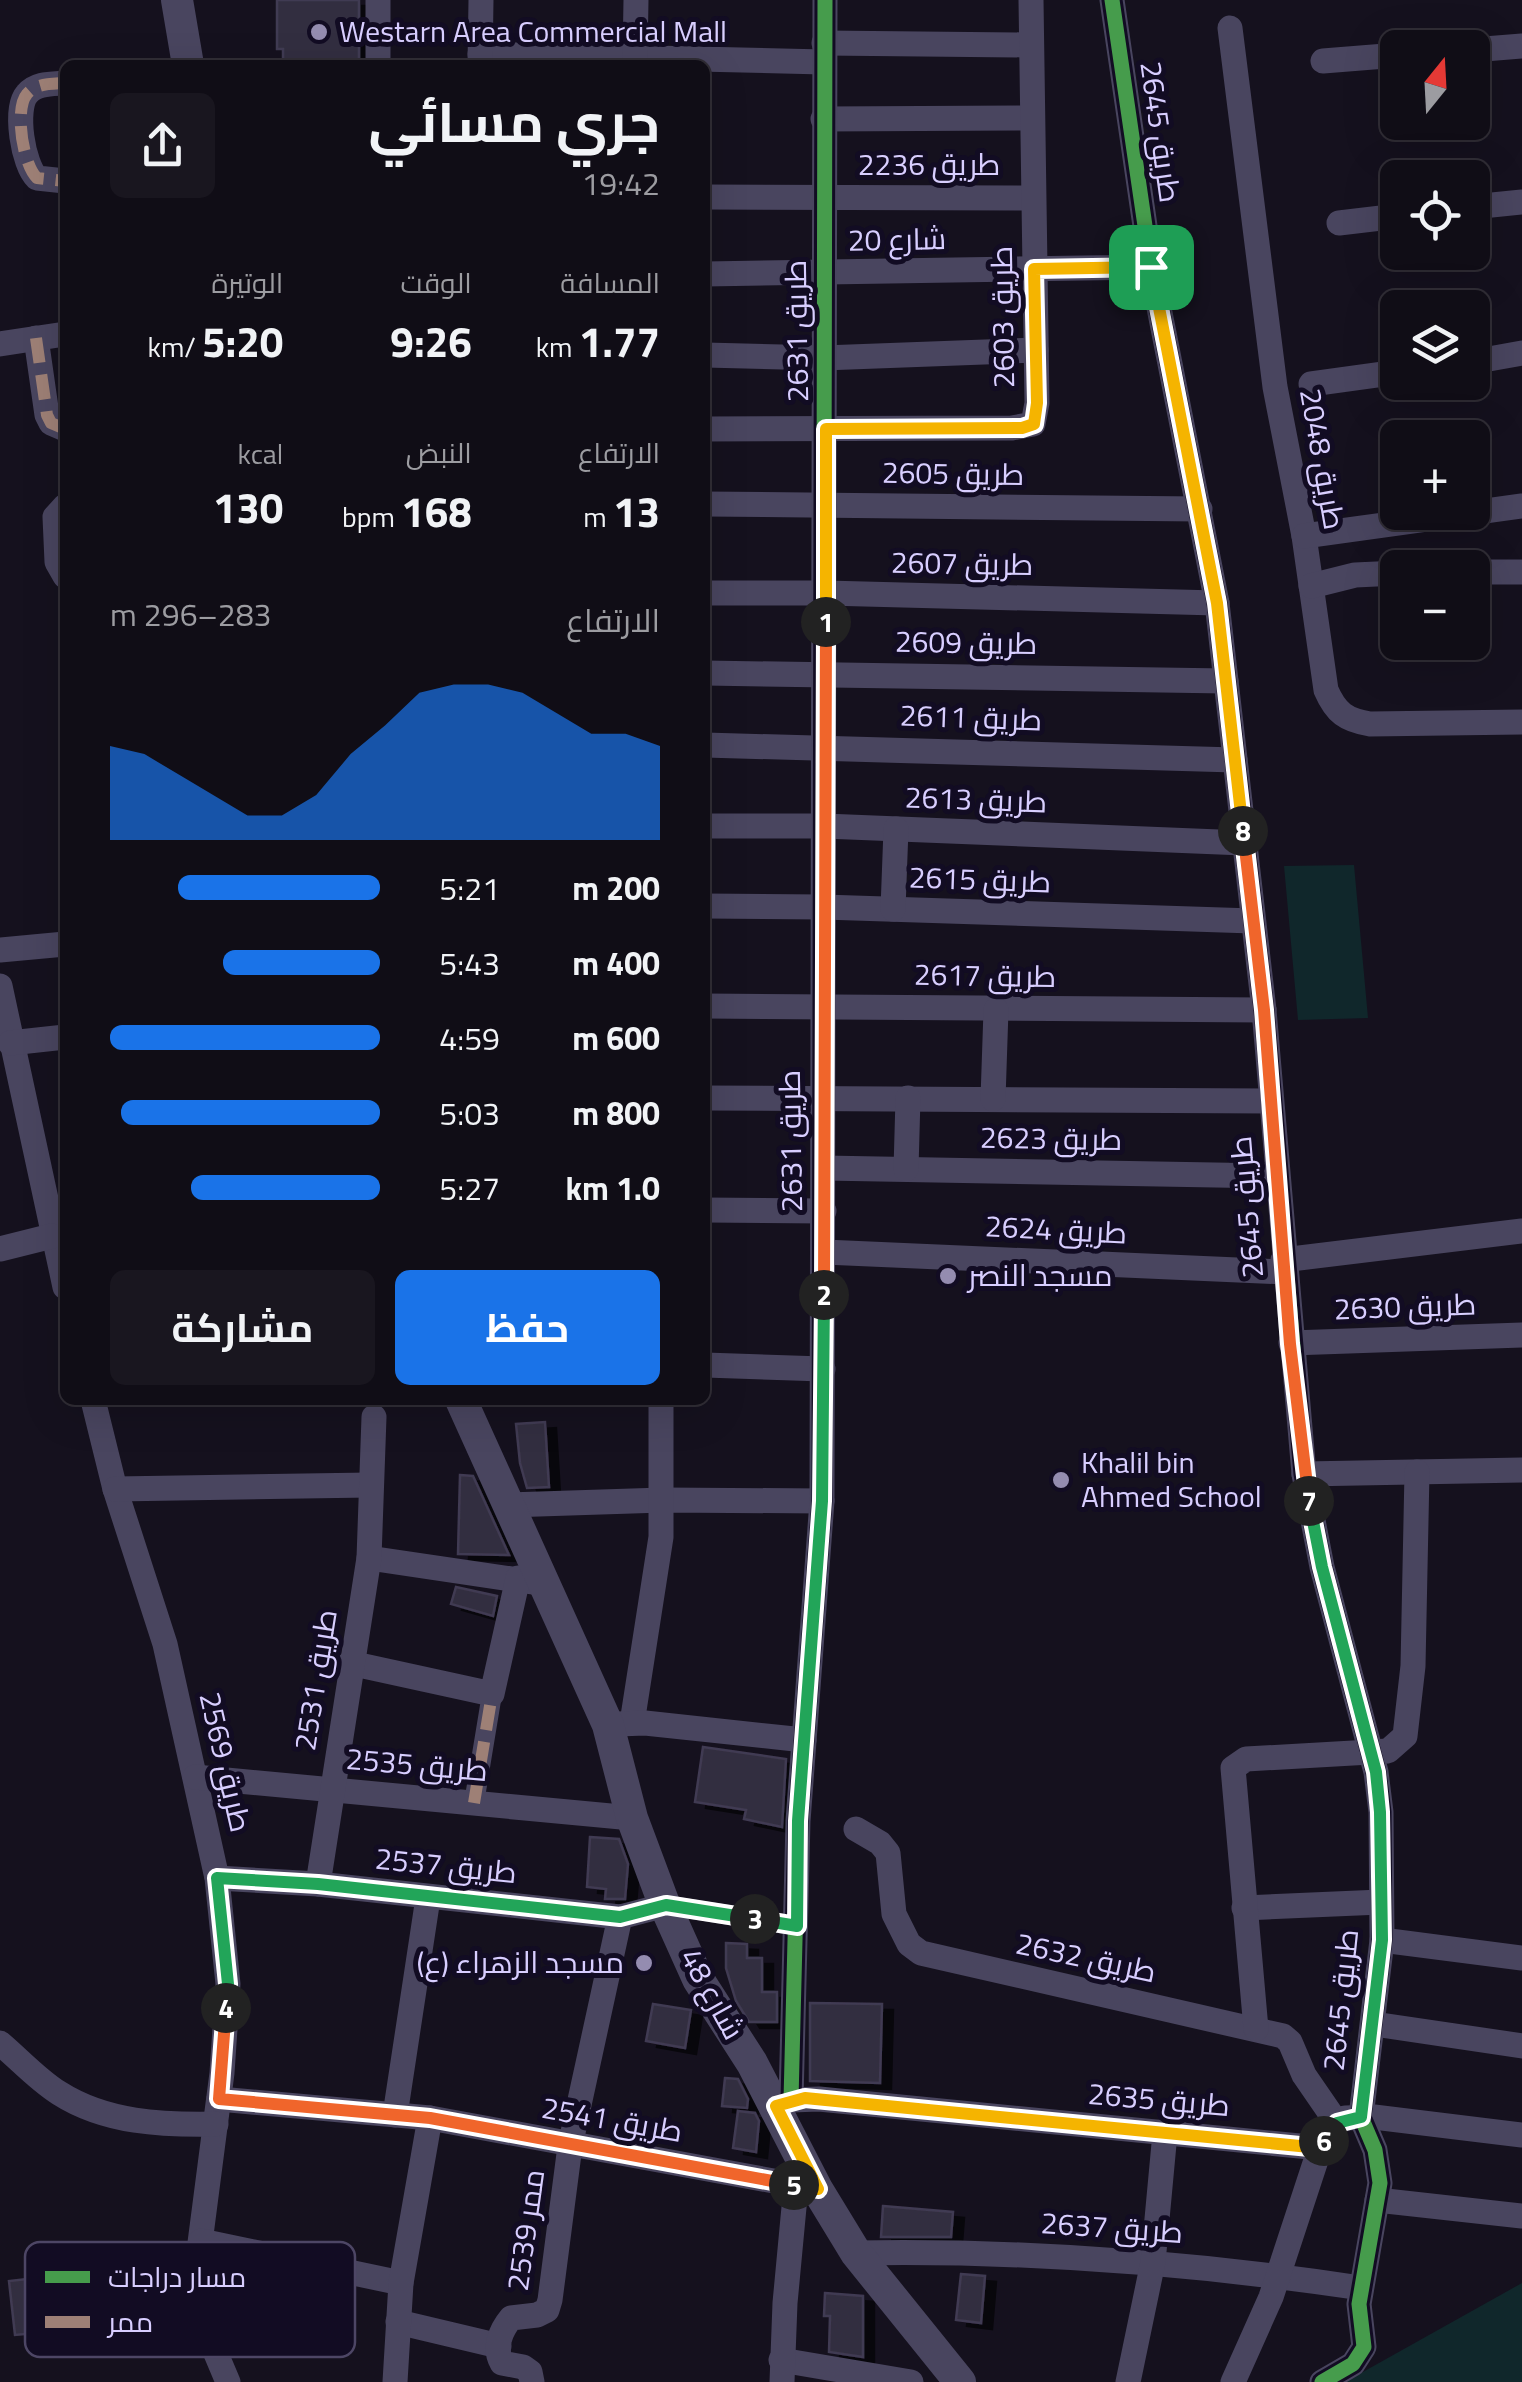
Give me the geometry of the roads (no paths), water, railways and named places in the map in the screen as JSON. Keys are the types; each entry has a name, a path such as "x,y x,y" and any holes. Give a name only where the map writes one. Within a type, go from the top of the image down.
{"street":[{"path":"177,0 187,60"},
{"path":"378,0 378,60"},
{"path":"480,0 480,60 1030,45"},
{"path":"635,57 636,0"},
{"name":"طريق 2631","path":"783,2103 797,1926 798,1821 822,1501 825,0"},
{"name":"طريق 2603","path":"710,428 1022,428 1034,424 1037,403 1031,0"},
{"name":"طريق 2645","path":"1112,0 1151,267 1217,603 1264,1010 1304,1474 1322,1567 1368,1754 1376,1772 1380,1812 1382,1940 1374,2024 1349,2120 1379,2166 1378,2200 1362,2288 1362,2354 1353,2364 1322,2382"},
{"name":"طريق 2048","path":"1230,28 1276,387 1304,536 1326,690 1334,709 1350,721 1522,722"},
{"path":"1490,49 1522,46"},
{"path":"1323,61 1380,57"},
{"path":"60,84 30,90 21,105 27,166 37,178 60,180"},
{"path":"824,120 1031,118"},
{"name":"طريق 2236","path":"710,196 1033,198"},
{"path":"1490,206 1522,202"},
{"path":"1339,223 1380,218"},
{"name":"شارع 20","path":"710,274 1151,267"},
{"path":"0,344 60,335"},
{"path":"36,338 47,415 60,428"},
{"path":"710,355 823,358 1036,350"},
{"path":"1490,359 1522,353"},
{"path":"1311,384 1380,374"},
{"name":"طريق 2605","path":"710,504 1200,509"},
{"path":"1304,536 1522,506"},
{"path":"60,512 55,517 60,567"},
{"path":"1490,572 1522,572"},
{"path":"1311,586 1355,575 1380,574"},
{"name":"طريق 2607","path":"710,594 826,593 1217,603"},
{"name":"طريق 2609","path":"710,673 1226,681"},
{"name":"طريق 2611","path":"710,745 1235,760"},
{"name":"طريق 2613","path":"710,826 824,826 1244,843"},
{"path":"892,909 896,829"},
{"name":"طريق 2615","path":"710,906 1253,920"},
{"path":"0,950 60,944"},
{"path":"0,986 60,1267"},
{"name":"طريق 2617","path":"710,1006 1264,1010"},
{"path":"993,1099 996,1010"},
{"path":"10,1043 60,1038"},
{"path":"710,1098 1270,1101"},
{"path":"906,1169 908,1098"},
{"name":"طريق 2623","path":"824,1168 1276,1176"},
{"path":"710,1210 824,1211"},
{"name":"طريق 2624","path":"824,1252 1284,1266 1522,1231"},
{"path":"0,1249 52,1236"},
{"name":"طريق 2630","path":"1290,1344 1522,1335"},
{"path":"710,1365 823,1369"},
{"name":"طريق 2569","path":"94,1405 115,1489 164,1644 217,1878 228,1984 218,2112 200,2242"},
{"name":"شارع 48","path":"465,1405 508,1504 530,1582 620,1724 632,1818 698,1979 783,2103 807,2187 960,2382"},
{"path":"661,1405 664,1500 658,1570 620,1724 804,1740"},
{"name":"طريق 2531","path":"318,1884 369,1558 374,1416"},
{"path":"1304,1474 1522,1470"},
{"path":"1256,2029 1232,1774 1237,1763 1246,1760 1368,1754 1395,1747 1408,1728 1414,1666 1417,1472"},
{"path":"115,1489 370,1486"},
{"path":"508,1504 822,1501"},
{"path":"369,1558 530,1582 492,1694 474,1803"},
{"path":"350,1663 492,1694"},
{"name":"طريق 2535","path":"196,1776 632,1818"},
{"name":"طريق 2632","path":"856,1829 880,1843 888,1853 894,1914 910,1944 921,1953 1284,2036 1304,2075 1349,2120"},
{"name":"طريق 2537","path":"217,1878 318,1884 620,1917 666,1905"},
{"path":"395,2115 428,1898"},
{"path":"1244,1908 1382,1902"},
{"path":"666,1905 797,1926"},
{"name":"ممر 2539","path":"499,2346 502,2328 511,2318 547,2310 570,2146 620,1917"},
{"path":"1382,1940 1522,1958"},
{"path":"1374,2024 1522,2046"},
{"name":"طريق 2541","path":"0,2043 58,2093 112,2118 180,2124 218,2112 430,2118 807,2187"},
{"name":"طريق 2635","path":"783,2103 819,2099 1320,2148"},
{"path":"396,2382 401,2284 430,2118"},
{"path":"1232,2382 1278,2276 1320,2148 1349,2120 1522,2135"},
{"path":"1128,2382 1153,2262 1165,2134"},
{"path":"807,2187 782,2371 911,2382"},
{"path":"1378,2200 1522,2216"},
{"name":"طريق 2637","path":"856,2253 993,2253 1153,2262 1362,2288"},
{"path":"355,2274 401,2284"},
{"path":"398,2322 499,2346 497,2355 502,2363 523,2366 530,2372 532,2382"},
{"name":"طريق 2569","path":"217,2357 228,2382"}],"place":[{"name":"Westarn Area Commercial Mall","path":"319,32"},
{"name":"مسجد النصر","path":"948,1276"},
{"name":"Khalil bin Ahmed School","path":"1061,1480"},
{"name":"مسجد الزهراء (ع)","path":"644,1963"}]}
